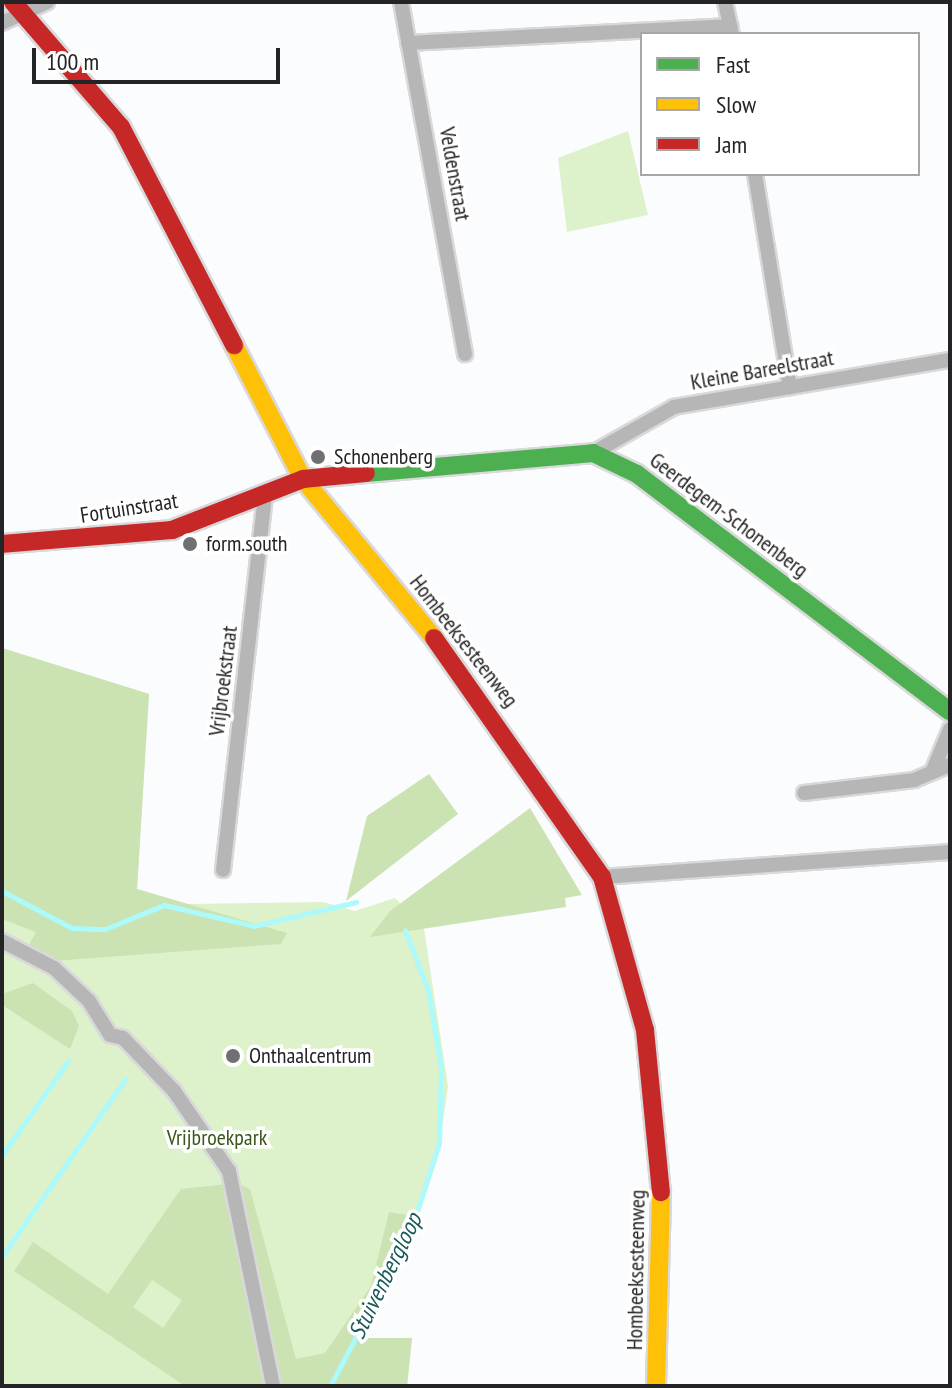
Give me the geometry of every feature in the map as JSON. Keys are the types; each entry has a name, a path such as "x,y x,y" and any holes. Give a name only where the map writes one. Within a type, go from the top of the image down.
{"main road":[{"name":"Hombeeksesteenweg","path":"18,8 121,127 303,479 416,613 602,877 648,1060 661,1179 663,1326 656,1386"},
{"path":"303,479 593,453"},
{"name":"Geerdegem-Schonenberg","path":"593,453 637,474 950,712"},
{"name":"Fortuinstraat","path":"2,544 172,530 303,479"}],"street":[{"path":"2,23 18,8 47,2"},
{"name":"Veldenstraat","path":"401,2 465,354"},
{"path":"682,32 732,30 725,2"},
{"path":"408,43 640,34"},
{"path":"755,176 790,387"},
{"name":"Kleine Bareelstraat","path":"593,453 674,407 950,360"},
{"name":"Vrijbroekstraat","path":"223,870 265,496"},
{"path":"933,770 950,729"},
{"path":"804,793 914,780 950,765"},
{"path":"602,877 950,852"},
{"path":"2,941 54,968 89,1001 110,1035 123,1038 174,1091 229,1171 273,1386"}],"green space":[{"path":"628,131 648,215 567,232 558,158"},
{"name":"Vrijbroekpark","path":"2,648 149,694 137,889 187,904 323,902 355,911 395,898 424,929 448,1086 438,1157 414,1230 354,1338 412,1338 407,1386 2,1386"},
{"path":"2,648 149,694 137,889 287,933 281,944 53,961 28,947 36,932 2,919"},
{"path":"429,774 458,814 346,901 367,816"},
{"path":"530,808 582,895 565,898 566,907 370,937 390,911"},
{"path":"33,983 72,1011 79,1026 70,1049 2,1005 2,994"},
{"path":"237,1183 250,1189 296,1359 325,1353 371,1286 389,1212 419,1217 354,1338 412,1338 407,1386 185,1386 14,1271 33,1242 108,1294 181,1189","holes":["152,1280 182,1300 163,1328 133,1307"]}],"waterway":[{"name":"Stuivenbergloop","path":"2,891 72,928 105,929 164,905 254,926 356,902"},
{"name":"Stuivenbergloop","path":"330,1386 409,1236 439,1143 441,1068 428,990 405,930"},
{"path":"2,1155 68,1061"},
{"path":"2,1256 125,1080"}],"traffic: fast":[{"path":"366,473 593,453 637,474 950,712"}],"traffic: slow":[{"path":"234,345 303,479 434,638"},
{"path":"656,1386 661,1192"}],"traffic: jam":[{"path":"13,2 121,127 234,345"},
{"path":"2,544 172,530 303,479 366,473"},
{"path":"434,638 602,877 645,1030 661,1192"}],"place":[{"name":"Schonenberg","path":"318,457"},
{"name":"form.south","path":"190,544"},
{"name":"Onthaalcentrum","path":"233,1056"}]}
